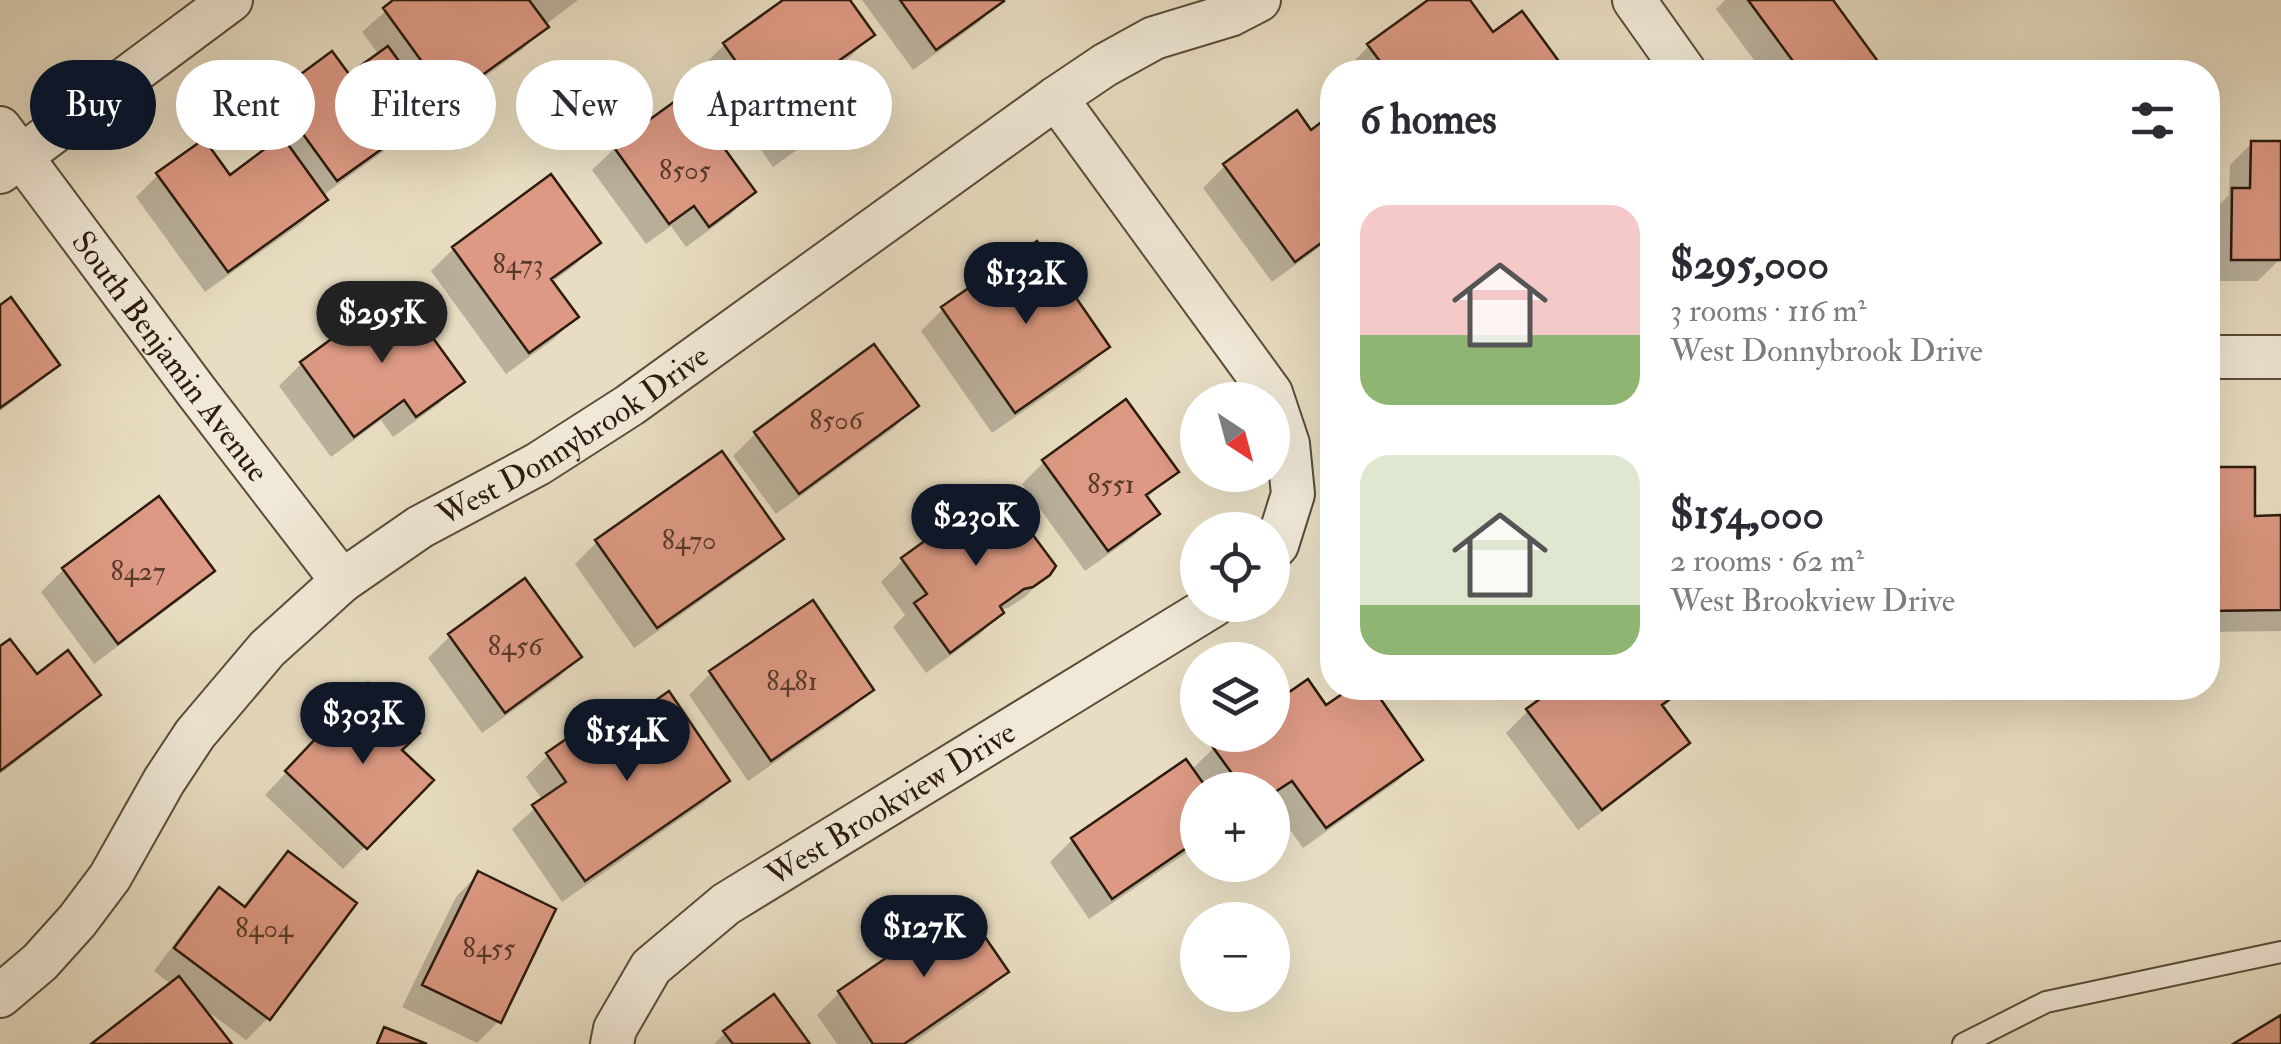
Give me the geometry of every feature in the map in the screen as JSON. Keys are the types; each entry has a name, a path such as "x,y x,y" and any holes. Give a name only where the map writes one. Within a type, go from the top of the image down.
{"street":[{"path":"7,152 231,0"},
{"name":"West Donnybrook Drive","path":"0,996 40,962 77,922 110,877 195,734 267,648 342,581 420,527 538,464 630,405 1105,65 1154,38 1230,15 1259,0"},
{"path":"1634,0 1676,60"},
{"path":"1056,98 1271,393 1288,444 1293,494 1287,512"},
{"name":"South Benjamin Avenue","path":"7,152 342,581"},
{"path":"2220,357 2281,357"},
{"name":"West Brookview Drive","path":"612,1044 615,1029 651,967 726,904 1186,622"}],"lane":[{"path":"1963,1044 2046,1002 2281,952"}],"building":[{"path":"393,0 529,0 549,27 496,65 496,60 421,60 383,8"},
{"path":"783,0 850,0 875,35 840,60 735,60 723,43"},
{"path":"900,0 1003,0 1004,1 936,50"},
{"path":"1428,0 1470,0 1493,32 1522,11 1558,60 1379,60 1367,44"},
{"path":"1748,0 1833,0 1877,60 1792,60"},
{"path":"388,46 398,60 368,60"},
{"path":"332,51 339,60 335,60 335,150 380,150 337,181 315,150 315,64"},
{"path":"673,103 673,150 726,150 756,192 709,227 694,206 669,224 616,150 653,150 653,117"},
{"path":"1297,110 1311,130 1320,123 1320,244 1295,262 1223,164"},
{"path":"2251,141 2281,141 2281,260 2231,260 2232,188 2250,188"},
{"path":"188,150 212,150 230,175 263,150 292,150 328,200 228,272 156,173"},
{"path":"551,174 601,243 551,279 579,317 529,353 452,247"},
{"path":"1037,241 1110,347 1015,413 941,307"},
{"path":"398,290 465,382 416,417 404,400 354,437 300,362"},
{"path":"11,297 60,365 0,408 0,305"},
{"path":"874,344 919,406 799,494 754,432"},
{"path":"1126,399 1179,472 1146,495 1160,514 1108,551 1042,460"},
{"path":"722,451 784,539 657,628 595,540"},
{"path":"2220,467 2255,467 2255,516 2281,515 2281,610 2220,611"},
{"path":"998,488 1056,566 1050,575 1000,606 1004,613 950,653 914,603 927,594 901,558"},
{"path":"159,496 215,571 118,644 62,568"},
{"path":"525,578 582,657 505,713 448,634"},
{"path":"813,600 874,690 771,761 709,671"},
{"path":"10,639 37,674 68,650 101,695 0,771 0,646"},
{"path":"1308,679 1326,705 1333,700 1381,700 1423,760 1326,828 1290,782 1290,772 1231,772 1216,752 1290,752 1290,692"},
{"path":"368,683 420,733 402,750 434,780 367,849 285,771"},
{"path":"669,691 730,781 585,881 532,805 566,782 546,753 592,721 603,737"},
{"path":"1538,700 1668,700 1662,705 1690,743 1602,810 1526,709"},
{"path":"1186,759 1195,772 1180,772 1180,852 1112,899 1071,838"},
{"path":"288,851 357,903 270,1020 174,948 219,887 245,907"},
{"path":"478,871 556,909 501,1023 422,985"},
{"path":"963,905 1009,972 904,1044 873,1044 838,991"},
{"path":"179,976 232,1044 91,1044"},
{"path":"774,994 810,1044 733,1044 723,1031"},
{"path":"2281,1015 2281,1044 2233,1044"},
{"path":"384,1027 427,1044 377,1044"}]}
